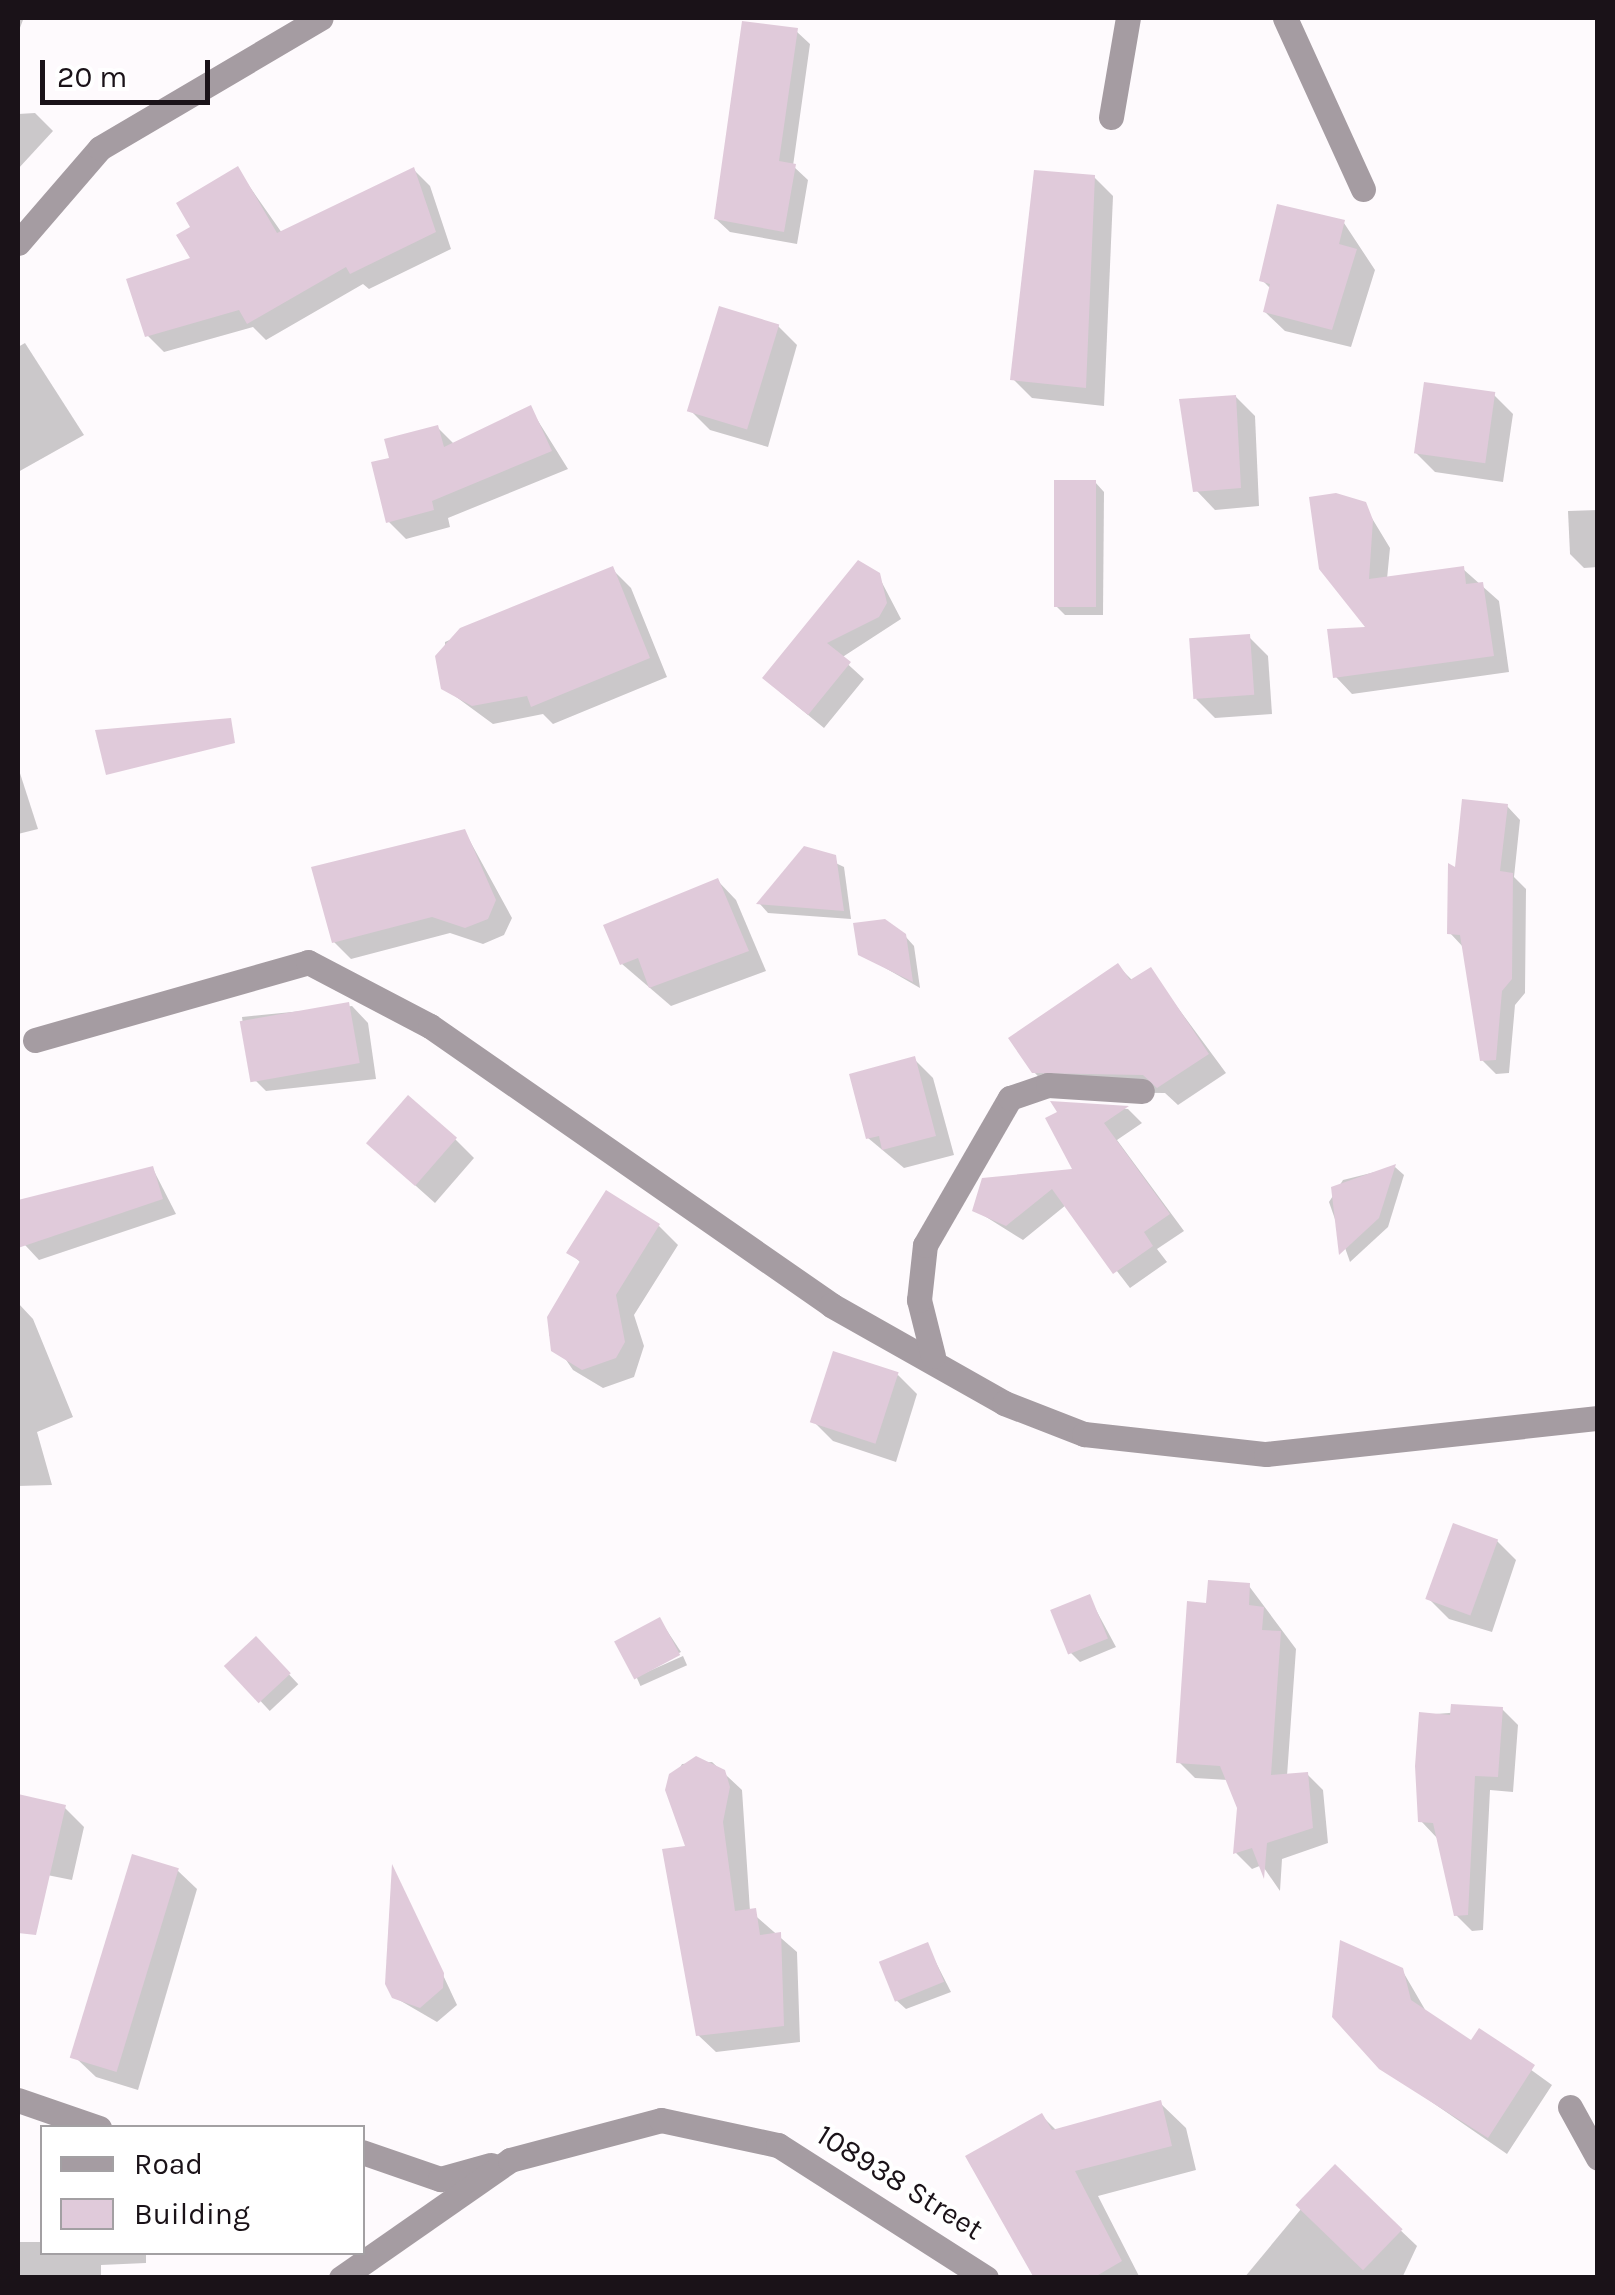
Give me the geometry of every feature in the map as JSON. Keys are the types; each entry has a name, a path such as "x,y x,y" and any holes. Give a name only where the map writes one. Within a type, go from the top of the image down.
{"street":[{"path":"18,243 100,148 321,18"},
{"path":"1111,118 1128,18"},
{"path":"1285,18 1363,189"},
{"path":"35,1040 308,962 430,1026 831,1304 933,1356 1004,1403 1084,1434 1174,1451 1320,1450 1598,1418"},
{"path":"933,1356 920,1300 925,1245 1010,1098 1048,1084 1142,1090"},
{"path":"18,2100 89,2125"},
{"path":"1570,2107 1598,2158"},
{"name":"108938 Street","path":"341,2278 510,2160 661,2120 778,2145 986,2278"},
{"path":"365,2153 440,2179 510,2160"}],"building":[{"path":"742,21 798,28 779,161 796,164 784,232 714,219"},
{"path":"238,166 277,233 414,167 436,232 350,274 346,267 247,324 239,310 145,337 126,279 190,258 176,235 190,227 176,203"},
{"path":"1034,170 1095,175 1086,388 1010,380"},
{"path":"1277,204 1345,220 1339,244 1357,249 1332,330 1263,312 1270,284 1259,281"},
{"path":"719,306 779,324 747,430 687,411"},
{"path":"1424,382 1495,392 1485,463 1414,453"},
{"path":"1236,395 1241,488 1193,492 1179,399"},
{"path":"531,405 552,451 432,501 434,510 386,523 371,462 389,458 384,439 438,425 444,447"},
{"path":"1054,480 1096,480 1096,607 1054,607"},
{"path":"1336,493 1366,502 1373,520 1369,579 1464,566 1466,584 1483,582 1494,656 1333,678 1327,629 1365,627 1319,569 1309,497"},
{"path":"858,560 880,573 887,603 879,617 827,643 851,662 808,715 762,678"},
{"path":"613,566 650,658 531,707 527,696 472,706 441,689 435,656 460,628"},
{"path":"1250,634 1254,695 1193,699 1189,638"},
{"path":"231,718 235,743 106,775 95,730"},
{"path":"1462,799 1508,804 1500,871 1513,873 1512,979 1502,991 1496,1060 1480,1061 1460,935 1447,934 1448,863 1455,867"},
{"path":"465,829 496,900 488,919 465,928 432,917 332,943 311,867"},
{"path":"804,846 836,855 844,911 756,904"},
{"path":"718,878 749,951 649,988 638,958 620,965 603,925"},
{"path":"885,919 906,934 913,982 858,955 853,923"},
{"path":"1118,963 1130,980 1151,967 1209,1054 1157,1088 1143,1075 1032,1073 1008,1038"},
{"path":"349,1002 360,1063 250,1082 240,1021"},
{"path":"915,1056 936,1136 882,1150 879,1136 866,1139 849,1074"},
{"path":"408,1095 457,1138 415,1186 366,1143"},
{"path":"1050,1101 1129,1106 1104,1123 1170,1214 1144,1232 1153,1246 1113,1274 1052,1189 1006,1226 972,1211 982,1178 1072,1169 1045,1118 1057,1112"},
{"path":"1396,1164 1379,1218 1339,1255 1331,1187"},
{"path":"153,1166 163,1199 18,1248 18,1200"},
{"path":"606,1190 660,1224 616,1295 625,1342 616,1358 582,1370 551,1351 547,1317 580,1261 566,1253"},
{"path":"833,1351 899,1372 875,1444 810,1422"},
{"path":"1453,1523 1498,1539 1470,1616 1425,1599"},
{"path":"1208,1580 1250,1583 1249,1605 1264,1607 1262,1630 1281,1631 1271,1775 1308,1772 1313,1828 1267,1843 1264,1879 1252,1848 1233,1854 1237,1808 1220,1766 1176,1763 1187,1601 1206,1603"},
{"path":"1090,1594 1108,1639 1068,1655 1050,1610"},
{"path":"660,1617 680,1655 634,1679 614,1641"},
{"path":"256,1636 291,1673 259,1703 224,1666"},
{"path":"1451,1704 1503,1707 1498,1777 1475,1776 1468,1915 1454,1916 1433,1823 1418,1822 1415,1766 1419,1712 1450,1715"},
{"path":"696,1756 725,1770 730,1787 723,1822 735,1911 756,1908 760,1935 781,1932 784,2026 696,2036 662,1849 685,1846 665,1790 669,1774"},
{"path":"18,1794 66,1805 36,1935 18,1933"},
{"path":"132,1854 179,1868 117,2072 70,2058"},
{"path":"392,1864 444,1973 443,1988 420,2008 392,1998 385,1984"},
{"path":"1340,1940 1403,1968 1411,2000 1471,2040 1479,2028 1535,2065 1488,2138 1379,2069 1332,2017"},
{"path":"928,1942 944,1982 895,2002 879,1962"},
{"path":"1161,2100 1172,2146 1075,2171 1122,2261 1093,2278 1034,2278 965,2156 1042,2113 1052,2130"},
{"path":"1335,2164 1403,2229 1363,2270 1295,2205"}]}
